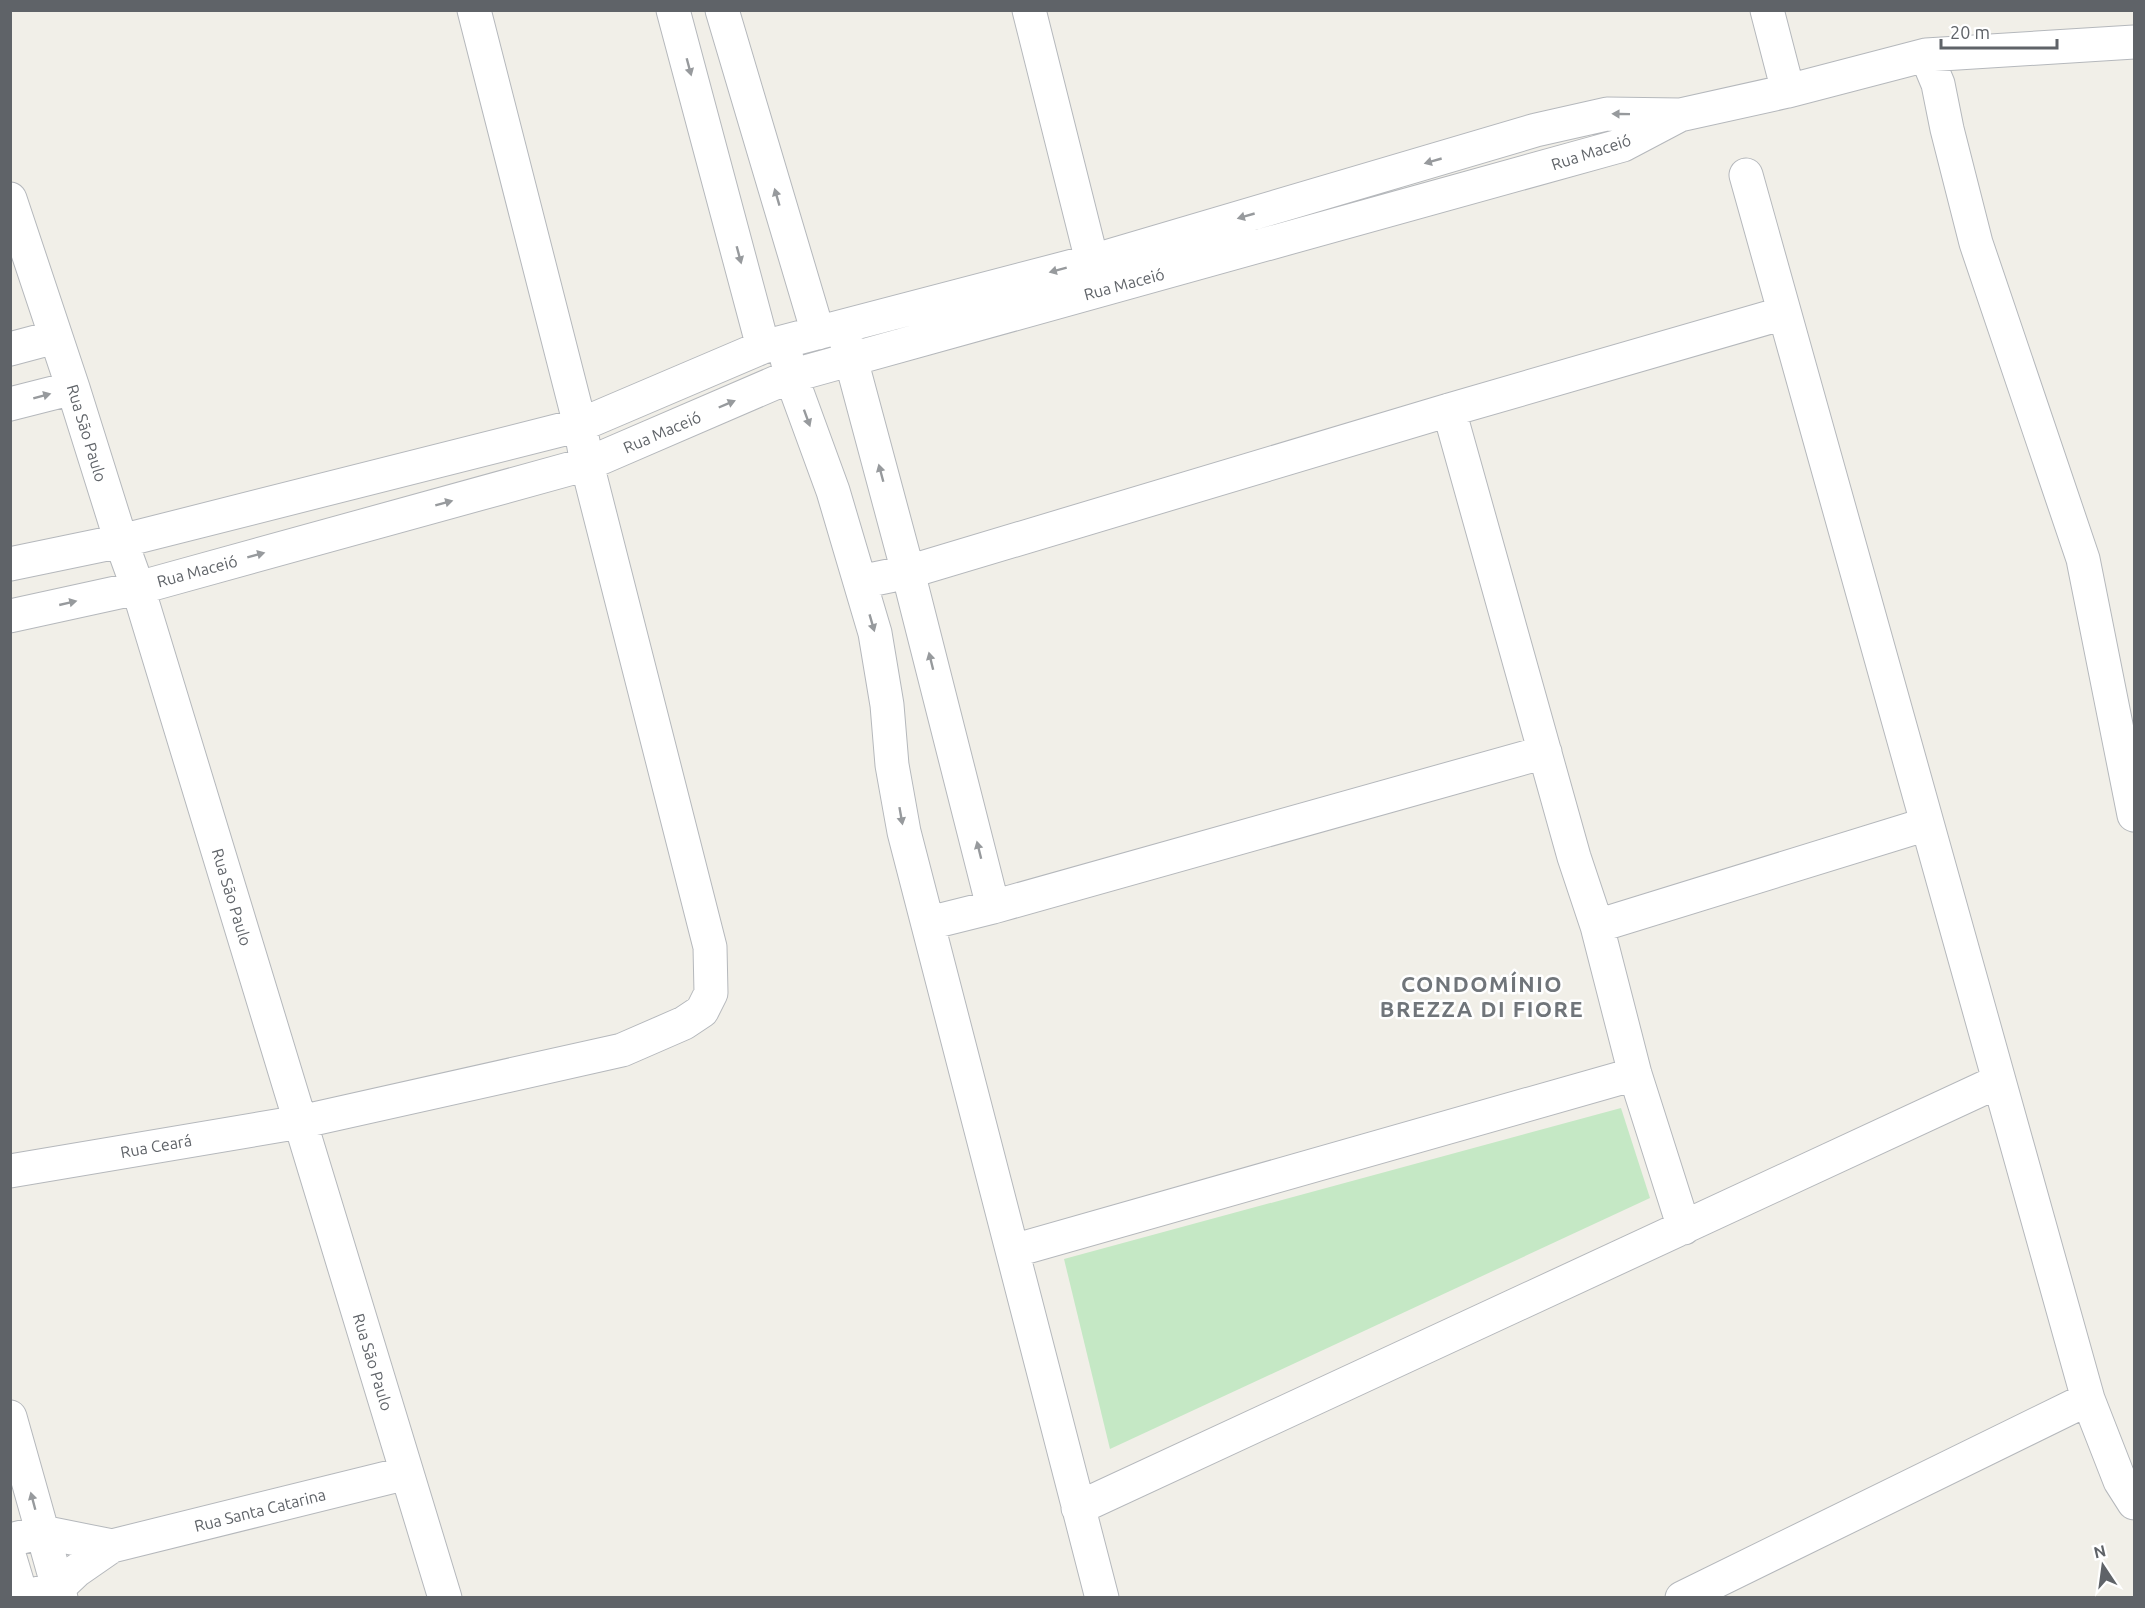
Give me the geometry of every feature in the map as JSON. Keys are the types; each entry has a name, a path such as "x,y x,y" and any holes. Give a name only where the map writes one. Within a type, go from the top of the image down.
{"street":[{"name":"Rua Ceará","path":"11,1171 300,1122 622,1050 684,1023 702,1011 711,993 710,947 586,464 580,425 474,10"},
{"path":"674,10 773,344 792,376 833,491 875,633 887,705 892,765 904,832 1102,1598"},
{"path":"722,10 830,330 850,359 908,572 993,907"},
{"path":"1029,10 1095,276"},
{"path":"1767,10 1788,91"},
{"name":"Rua Maceió","path":"10,616 138,588 586,464 792,376 850,359 1536,130 1607,114 1680,115 1788,91 1926,55 2134,42"},
{"path":"1926,55 1938,84 1976,243 2083,559 2134,815"},
{"path":"1746,175 2088,1399 2120,1481 2134,1503"},
{"name":"Rua São Paulo","path":"10,199 138,588 445,1598"},
{"name":"Rua Maceió","path":"10,564 121,541 580,425 773,344 830,330 1095,276"},
{"path":"860,582 908,572 1449,410 1784,313"},
{"path":"10,349 55,337"},
{"path":"10,404 73,387"},
{"path":"1449,410 1574,857 1597,926 1635,1074 1684,1228"},
{"path":"929,923 1545,752"},
{"path":"1597,926 1927,824"},
{"path":"1013,1251 1635,1074"},
{"path":"1078,1508 1999,1081"},
{"path":"1682,1598 2088,1399"},
{"path":"10,1417 60,1593"},
{"name":"Rua Santa Catarina","path":"21,1597 60,1593 76,1571 112,1546 407,1473"},
{"name":"Rua Santa Catarina","path":"10,1540 42,1532 112,1546"},
{"path":"10,1558 21,1597"}],"green space":[{"path":"1621,1108 1650,1198 1110,1449 1064,1259"}],"district":[{"name":"CONDOMÍNIO BREZZA DI FIORE","path":"1482,996"}]}
